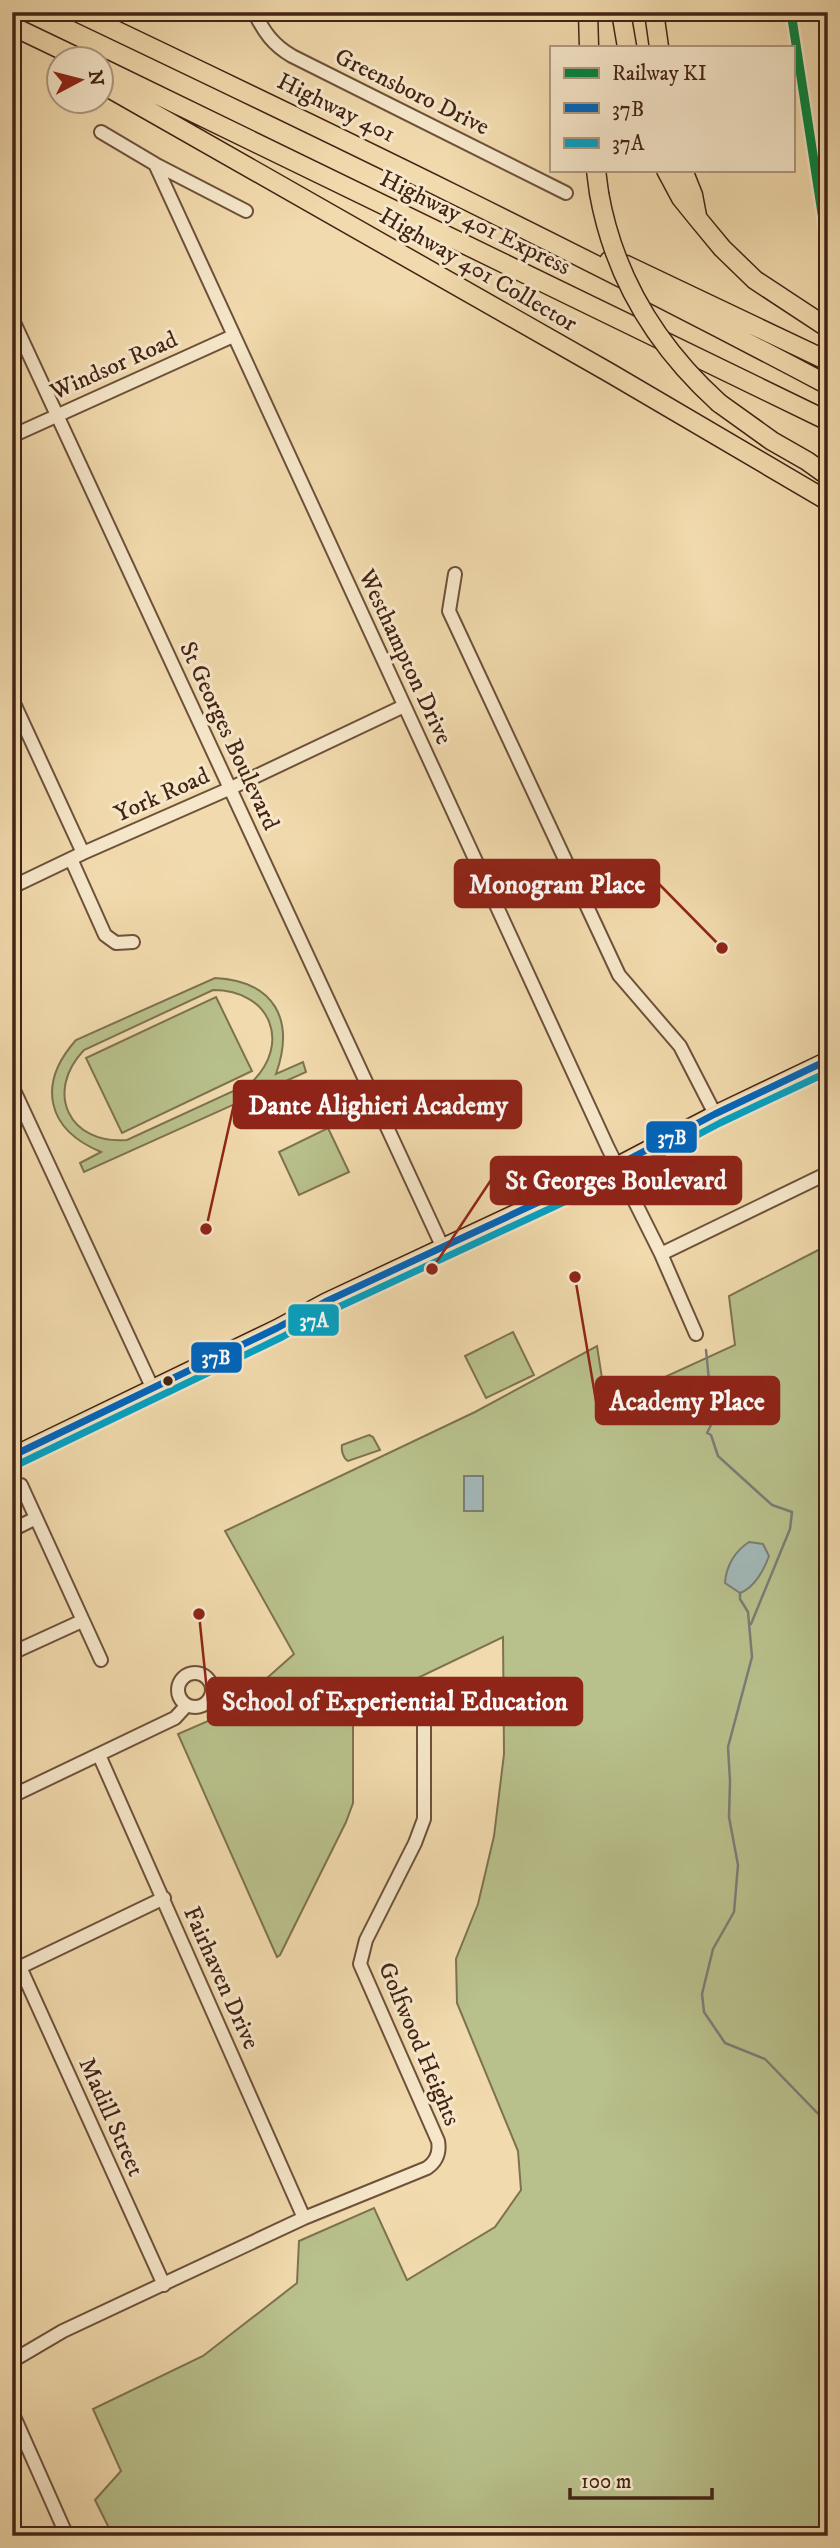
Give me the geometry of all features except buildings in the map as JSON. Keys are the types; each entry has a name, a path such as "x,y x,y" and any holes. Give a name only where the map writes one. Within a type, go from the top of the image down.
{"highway":[{"name":"Highway 401","path":"76,12 572,251"},
{"path":"588,12 589,46"},
{"path":"621,12 627,46"},
{"path":"654,12 659,46"},
{"path":"12,26 54,46"},
{"path":"12,36 46,54"},
{"name":"Highway 401 Express","path":"116,75 828,421"},
{"name":"Highway 401 Collector","path":"116,92 610,373 828,501"},
{"path":"596,172 604,219 613,249 650,325 678,362 719,403 828,476"},
{"path":"667,172 681,198 755,281 828,328"},
{"path":"684,172 693,195 698,219"},
{"path":"572,251 626,265 828,361"},
{"name":"Highway 401 Express","path":"572,251 828,385"},
{"path":"807,461 828,467"}],"main road":[{"path":"12,1456 617,1166 715,1114 828,1060"}],"street":[{"name":"Greensboro Drive","path":"254,12 268,38 292,56 566,193"},
{"path":"101,132 155,164 246,211"},
{"name":"Westhampton Drive","path":"155,164 696,1334"},
{"name":"St Georges Boulevard","path":"12,318 443,1248"},
{"name":"Windsor Road","path":"12,436 233,336"},
{"path":"456,574 449,611 619,975 680,1046 715,1114"},
{"path":"12,699 83,853"},
{"name":"York Road","path":"12,887 404,706"},
{"path":"71,859 105,934 116,943 133,942"},
{"path":"12,1086 152,1387"},
{"path":"661,1254 828,1173"},
{"path":"21,1485 101,1660"},
{"path":"12,1530 36,1518"},
{"path":"12,1653 82,1621"},
{"name":"Golfwood Heights","path":"12,2361 63,2331 304,2218 428,2168 432,2164 438,2154 438,2141 360,1964 366,1940 415,1843 424,1819 424,1699"},
{"path":"12,1796 174,1718 187,1705"},
{"name":"Fairhaven Drive","path":"99,1755 304,2218"},
{"path":"16,1969 163,1898"},
{"name":"Madill Street","path":"16,1969 164,2285"},
{"path":"12,2412 67,2536"}],"green space":[{"path":"215,978 236,981 266,995 281,1021 283,1037 276,1074 303,1062 306,1072 84,1172 80,1163 101,1152 68,1131 53,1104 52,1089 56,1073 76,1040","holes":["213,990 233,992 249,999 261,1009 269,1022 272,1036 271,1052 264,1068 251,1083 127,1140 107,1139 90,1134 77,1125 69,1113 65,1098 66,1082 72,1066 84,1050"]},
{"path":"216,997 252,1071 122,1133 86,1058"},
{"path":"328,1128 349,1172 299,1195 279,1152"},
{"path":"828,1245 828,2536 113,2536 95,2500 121,2471 93,2409 203,2356 297,2283 299,2241 374,2208 407,2280 495,2227 521,2190 518,2151 457,2003 456,1959 478,1904 494,1836 504,1754 503,1637 353,1709 353,1803 346,1822 277,1957 178,1734 229,1712 294,1654 225,1531 475,1412 597,1346 606,1404 735,1345 729,1296"},
{"path":"513,1332 534,1375 486,1398 465,1356"},
{"path":"369,1435 380,1450 346,1460 342,1445"}],"shaded area":[{"path":"464,1476 483,1476 483,1511 464,1511"},
{"path":"749,1542 763,1544 769,1556 758,1578 740,1593 725,1583 727,1571 739,1550"}],"waterway":[{"path":"706,1350 709,1380"},
{"path":"710,1383 711,1425 707,1433 711,1435 718,1456 772,1505 792,1512 790,1529 751,1624"},
{"path":"740,1593 740,1599 748,1612 752,1657 728,1747 729,1817 738,1865 734,1912 713,1949 702,1994 704,2012 725,2043 765,2059 828,2124"}],"rail line":[{"name":"KI","path":"791,12 828,252"}],"transit line":[{"name":"37B","path":"12,1456 277,1328 325,1302 616,1166 715,1114 828,1060"},
{"name":"37A","path":"17,1465 282,1337 330,1311 620,1176 720,1123 828,1072"}],"place":[{"name":"Monogram Place","path":"722,948"},
{"name":"Dante Alighieri Academy","path":"206,1229"},
{"name":"St Georges Boulevard","path":"432,1269"},
{"name":"Academy Place","path":"575,1277"},
{"name":"School of Experiential Education","path":"199,1614"}]}
